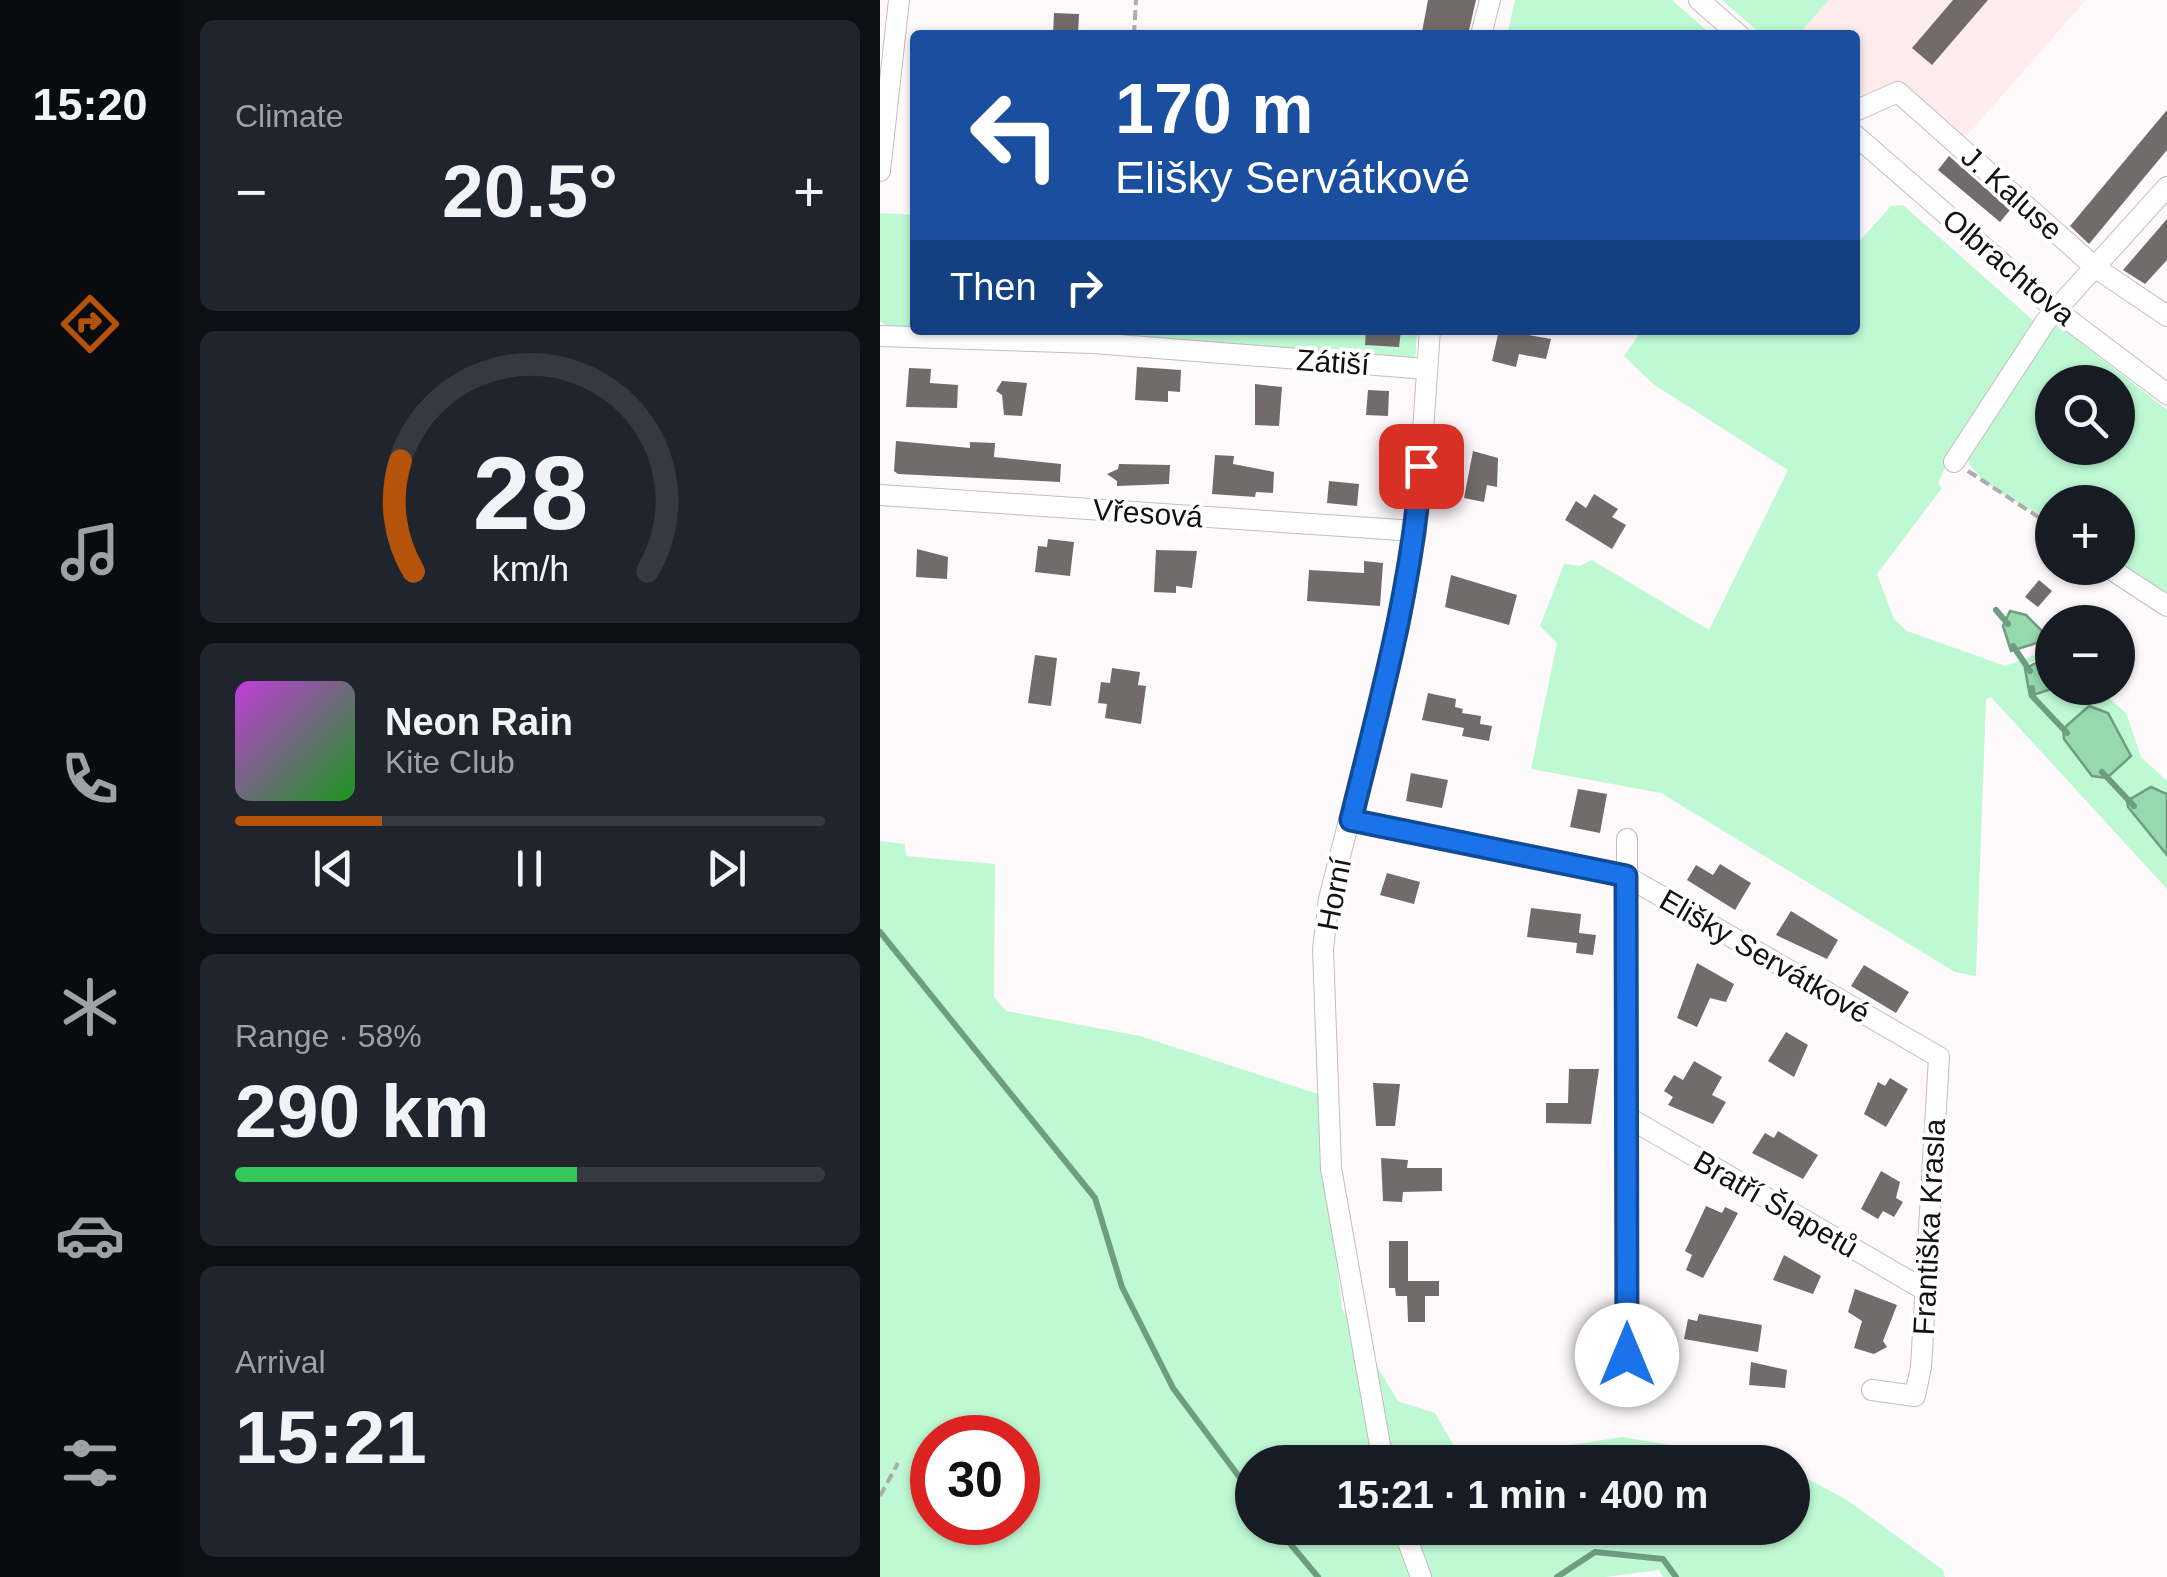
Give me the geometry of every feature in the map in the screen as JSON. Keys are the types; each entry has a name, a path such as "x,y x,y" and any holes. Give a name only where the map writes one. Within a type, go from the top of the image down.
{"street":[{"path":"880,172 882,125 899,0"},
{"path":"1483,30 1490,0"},
{"path":"1699,0 1733,30"},
{"name":"J. Kaluse","path":"1860,109 1898,92 2096,268 2167,316"},
{"name":"Olbrachtova","path":"1860,140 2058,311 2167,394"},
{"path":"1954,462 2046,321 2167,186"},
{"name":"Horní","path":"1381,1445 1330,1168 1324,948 1329,899 1400,621 1416,531 1430,335"},
{"name":"Zátiší","path":"880,336 1093,343 1427,369"},
{"name":"Vřesová","path":"880,495 1416,531"},
{"path":"2135,585 2167,606"},
{"name":"Elišky Servátkové","path":"1351,820 1626,876 1939,1057"},
{"path":"1627,840 1627,1355"},
{"name":"Františka Krasla","path":"1872,1390 1915,1396 1921,1367 1939,1057"},
{"name":"Bratří Šlapetů","path":"1629,1118 1923,1289"},
{"path":"1602,1351 1664,1360"},
{"path":"1409,1545 1421,1577"}],"path":[{"path":"1134,30 1136,0"},
{"path":"1954,462 2035,515"},
{"path":"880,1496 898,1464"}],"shaded area":[{"path":"1515,0 1672,0 1706,30 1508,30"},
{"path":"1722,0 1829,0 1802,30 1756,30"},
{"path":"1829,0 2086,0 1964,139 1897,83 1860,95 1860,30 1802,30"},
{"path":"1903,205 2036,323 1950,455 1938,484 1942,488 1877,574 1894,619 1907,631 2005,666 2035,655 2035,661 2029,663 2035,705 2117,705 2126,713 2141,757 2167,781 2167,794 2161,789 2127,801 2167,855 2167,889 1991,697 1986,699 1976,976 1955,972 1661,793 1531,769 1557,643 1540,626 1564,564 1580,566 1592,560 1709,630 1788,470 1653,384 1624,356 1639,335 1860,335 1860,240 1891,206"},
{"path":"880,213 910,215 910,330 890,329 880,321"},
{"path":"2050,325 2058,325 2109,365 2035,365 2035,465 2135,465 2135,385 2167,410 2167,598 2135,578 2135,485 2035,485 2035,512 1992,487 1966,457"},
{"path":"992,335 1417,335 1415,363"},
{"path":"2010,611 2026,615 2035,624 2035,644 2011,651 2003,626"},
{"path":"2035,663 2035,694 2030,696 2025,669"},
{"path":"2089,706 2108,713 2131,756 2107,778 2092,776 2064,739 2063,729"},
{"path":"2151,787 2167,794 2167,855 2128,807 2127,801"},
{"path":"880,841 905,844 906,856 995,864 994,997 1006,1011 1140,1036 1318,1094 1342,1309 1398,1401 1435,1413 1453,1445 1235,1445 1235,1545 1810,1545 1810,1480 1847,1500 1943,1570 1945,1577 1663,1577 1659,1570 1606,1577 880,1577"},
{"path":"1622,1437 1671,1445 1572,1445"}],"building":[{"path":"1428,0 1476,0 1469,30 1422,30"},
{"path":"1953,0 1988,0 1932,65 1912,48"},
{"path":"1054,13 1079,14 1078,30 1053,30"},
{"path":"2167,110 2167,150 2089,244 2070,226"},
{"path":"1949,156 2010,210 2000,222 1938,170"},
{"path":"2167,219 2167,260 2145,284 2123,270"},
{"path":"1366,335 1400,335 1399,347 1365,345"},
{"path":"1498,335 1551,339 1546,359 1519,354 1516,367 1492,361"},
{"path":"1137,367 1181,370 1180,392 1168,391 1168,402 1135,400"},
{"path":"909,368 931,369 930,383 958,385 957,408 906,407"},
{"path":"1002,381 1027,383 1022,416 1004,415 1002,395 996,391"},
{"path":"1255,384 1282,387 1279,426 1255,425"},
{"path":"1368,390 1389,391 1388,416 1366,415"},
{"path":"896,441 970,448 970,442 995,443 994,457 1061,464 1060,482 898,474 894,471"},
{"path":"1473,451 1498,458 1497,487 1487,485 1484,502 1464,498"},
{"path":"1215,455 1234,456 1233,464 1274,472 1273,493 1256,492 1255,497 1212,494"},
{"path":"1119,464 1170,465 1169,484 1117,486 1117,481 1107,474 1118,469"},
{"path":"1329,481 1359,484 1357,506 1327,503"},
{"path":"1594,494 1618,509 1612,517 1626,525 1612,549 1565,520 1576,501 1586,508"},
{"path":"1048,539 1074,542 1070,576 1035,572 1038,546 1047,547"},
{"path":"917,549 948,557 947,579 916,577"},
{"path":"1156,550 1197,551 1192,588 1176,586 1176,593 1154,592"},
{"path":"1364,561 1383,563 1380,606 1307,601 1309,570 1364,573"},
{"path":"1451,575 1517,595 1509,625 1445,607"},
{"path":"2035,585 2045,585 2052,591 2040,605 2025,597"},
{"path":"1035,655 1057,658 1051,706 1028,703"},
{"path":"1112,668 1140,672 1138,685 1146,686 1141,724 1105,718 1107,704 1098,703 1101,682 1110,683"},
{"path":"1428,693 1456,699 1455,707 1463,709 1462,713 1481,716 1480,724 1492,726 1489,741 1462,736 1464,728 1422,720"},
{"path":"1411,773 1448,780 1442,808 1406,801"},
{"path":"1578,789 1607,794 1600,833 1570,827"},
{"path":"1720,864 1751,883 1735,910 1687,880 1696,865 1713,875"},
{"path":"1387,873 1420,882 1414,904 1380,895"},
{"path":"1531,908 1581,914 1579,933 1596,935 1593,955 1576,953 1577,943 1527,937"},
{"path":"1791,911 1838,940 1827,959 1776,935"},
{"path":"1697,963 1734,984 1726,1002 1710,998 1697,1027 1677,1018"},
{"path":"1864,965 1909,992 1896,1013 1851,986"},
{"path":"1786,1032 1808,1045 1794,1077 1768,1061"},
{"path":"1694,1061 1722,1077 1712,1095 1726,1102 1713,1124 1668,1105 1673,1097 1664,1091 1674,1075 1683,1080"},
{"path":"1569,1069 1599,1069 1591,1124 1546,1123 1546,1103 1568,1103"},
{"path":"1890,1078 1908,1089 1886,1127 1864,1114 1878,1082 1885,1086"},
{"path":"1373,1083 1400,1084 1395,1126 1376,1126"},
{"path":"1778,1131 1818,1155 1803,1179 1752,1153 1765,1133 1774,1138"},
{"path":"1381,1158 1408,1160 1407,1168 1442,1168 1442,1191 1403,1192 1402,1202 1383,1201"},
{"path":"1881,1171 1900,1182 1896,1198 1903,1202 1894,1217 1883,1211 1878,1219 1861,1209"},
{"path":"1706,1206 1722,1213 1725,1207 1738,1213 1703,1278 1686,1270 1692,1255 1685,1251"},
{"path":"1389,1241 1408,1241 1408,1281 1439,1281 1439,1296 1425,1296 1425,1322 1408,1322 1407,1296 1396,1296 1395,1288 1389,1288"},
{"path":"1784,1255 1821,1276 1813,1294 1773,1280"},
{"path":"1855,1289 1897,1305 1883,1341 1887,1347 1874,1354 1854,1348 1862,1321 1848,1312"},
{"path":"1699,1314 1762,1325 1758,1352 1684,1339 1688,1319 1697,1321"},
{"path":"1751,1362 1787,1370 1785,1388 1749,1385"}],"waterway":[{"path":"1996,610 2008,624"},
{"path":"2013,646 2030,671"},
{"path":"2032,688 2033,697 2067,733"},
{"path":"2102,772 2134,806"},
{"path":"880,932 1095,1198 1122,1287 1173,1388 1235,1471"},
{"path":"1291,1545 1318,1577"},
{"path":"1557,1577 1595,1552 1663,1559 1676,1577"}],"route":[{"path":"1421,466 1416,531 1400,621 1351,820 1626,876 1627,1355"}]}
